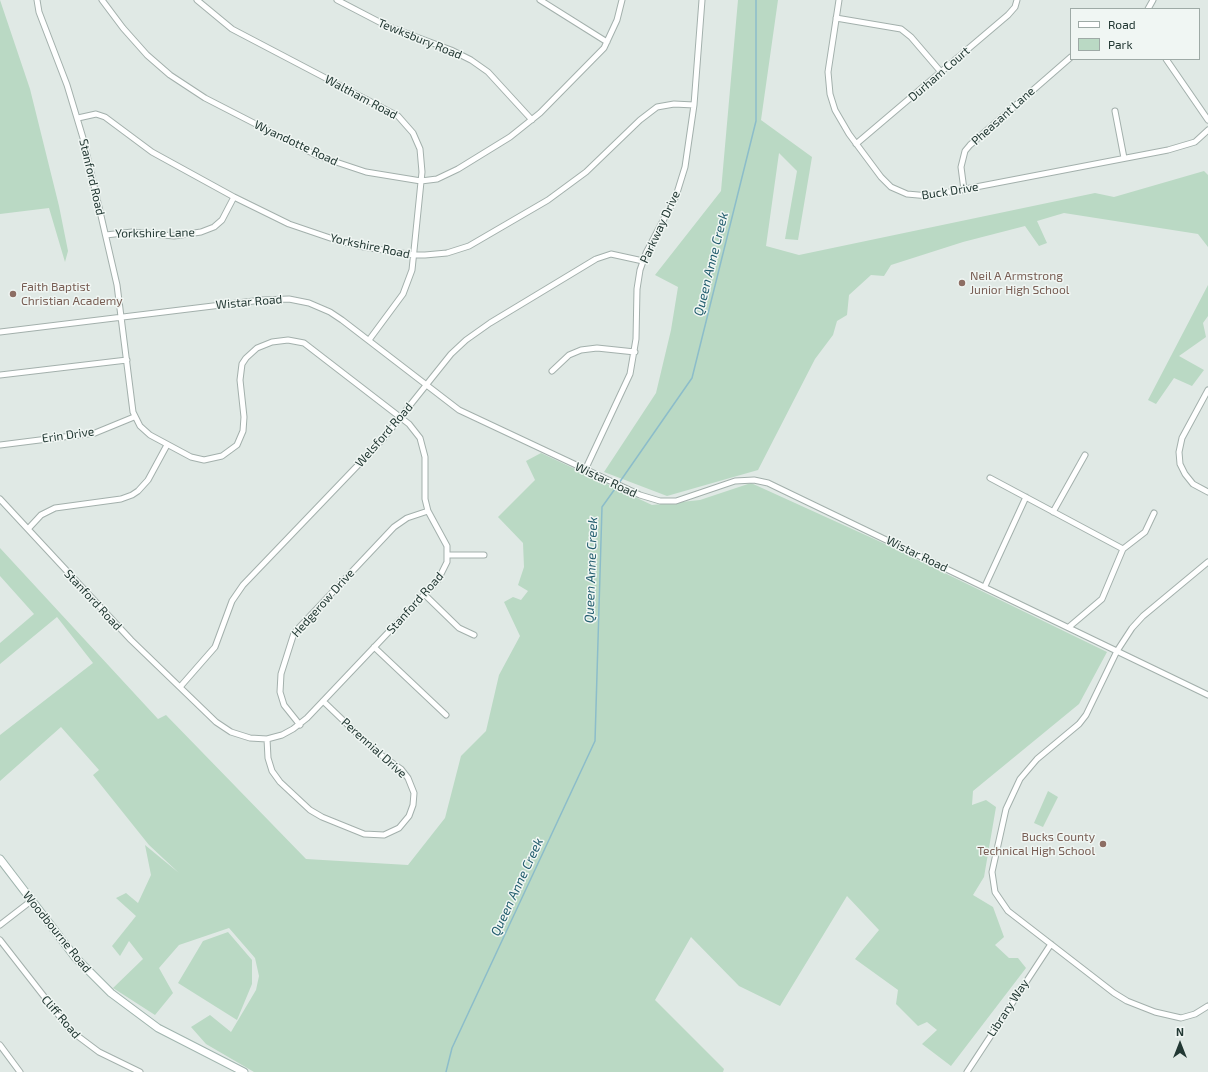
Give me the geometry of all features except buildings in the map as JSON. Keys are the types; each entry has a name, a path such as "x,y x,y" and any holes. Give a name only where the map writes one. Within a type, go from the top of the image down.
{"main road":[{"name":"Woodbourne Road","path":"0,860 74,957 91,975 126,1006 179,1040 243,1072"}],"street":[{"name":"Stanford Road","path":"37,0 45,30 67,85 78,118 106,235 119,291 134,417"},
{"name":"Wyandotte Road","path":"102,0 147,55 170,75 205,98 318,156 366,172 421,181 437,179 458,168 510,137 532,120 595,59 608,42 617,20 622,0"},
{"name":"Waltham Road","path":"197,0 232,28 398,116 409,127 416,140 421,158 421,181 414,255 408,286 369,340"},
{"name":"Tewksbury Road","path":"337,0 387,26 451,50 471,60 488,72 532,120"},
{"path":"540,0 608,42"},
{"name":"Parkway Drive","path":"585,470 625,386 635,352 637,288 643,261 655,233 676,196 683,175 689,149 694,105 702,0"},
{"name":"Buck Drive","path":"839,0 828,83 838,116 856,144 881,177 895,190 920,197 964,190 1186,146 1200,139 1208,130"},
{"name":"Durham Court","path":"856,144 1008,15 1015,7 1017,0"},
{"path":"836,18 901,29 911,37 941,72"},
{"name":"Pheasant Lane","path":"964,190 961,167 964,155 970,145 1070,58"},
{"path":"1167,60 1208,120"},
{"name":"Yorkshire Road","path":"78,118 96,114 105,117 152,152 234,197 304,230 364,247 414,255 447,253 482,240 569,186 648,113 665,105 694,105"},
{"path":"1115,111 1124,158"},
{"name":"Yorkshire Lane","path":"106,235 132,232 174,236 201,232 214,227 222,220 234,197"},
{"name":"Welsford Road","path":"180,687 215,647 232,601 243,585 378,445 452,354 473,335 596,259 611,254 643,261"},
{"name":"Wistar Road","path":"0,332 262,300 289,299 309,304 330,312 456,407 473,417 626,489 649,499 667,501 683,500 744,479 761,481 790,492 1208,695"},
{"path":"134,417 143,429 191,457 204,460 222,456 233,448 241,436 244,426 240,380 242,364 246,358 257,348 272,342 288,340 307,345 413,428 422,443 425,457 424,490 428,511 442,536 448,555 484,555"},
{"path":"552,371 569,355 581,350 597,348 635,352"},
{"path":"0,375 127,360"},
{"path":"1208,390 1182,438 1179,452 1180,464 1184,474 1193,484 1208,492"},
{"name":"Erin Drive","path":"0,445 95,433 134,417"},
{"path":"28,529 41,515 55,508 121,499 132,495 148,480 167,444"},
{"path":"1053,512 1085,455"},
{"path":"990,478 1123,550"},
{"path":"984,586 1026,497"},
{"name":"Stanford Road","path":"0,499 123,632 225,729 242,736 266,739 290,731 300,725 424,594 444,571 448,555"},
{"name":"Hedgerow Drive","path":"300,725 284,705 280,692 281,674 291,636 394,527 402,520 428,511"},
{"path":"1069,627 1102,599 1123,550 1145,532 1154,513"},
{"path":"1208,562 1143,616 1128,633 1117,650 1086,715 1079,724 1030,766 1015,788 1002,821 993,867 995,892 1008,911 1114,993 1138,1006 1155,1012 1182,1018 1196,1014 1208,1006"},
{"path":"424,594 459,628 474,635"},
{"path":"374,647 446,715"},
{"name":"Perennial Drive","path":"266,739 268,758 272,771 280,782 310,810 322,818 364,834 384,835 399,828 409,816 413,805 414,793 408,778 400,769 374,750 323,701"},
{"path":"0,925 31,901"},
{"name":"Cliff Road","path":"0,940 71,1031 99,1052 134,1071 140,1072"},
{"name":"Library Way","path":"967,1072 1051,944"},
{"path":"0,1045 20,1072"}],"green space":[{"path":"0,0 30,89 59,206 68,251 65,262 49,208 0,214"},
{"path":"738,0 778,0 761,120 812,157 798,240 785,239 797,171 779,153 766,246 799,255 1095,193 1114,197 1204,171 1208,175 1208,247 1198,234 1064,213 1037,221 1047,243 1039,246 1025,226 963,242 891,265 884,276 871,275 849,295 847,315 837,321 833,335 815,359 758,470 667,496 604,472 656,393 671,330 678,287 655,275 721,191"},
{"path":"1208,285 1208,316 1203,323 1206,337 1179,356 1204,370 1192,386 1174,378 1156,404 1148,400"},
{"path":"541,453 652,505 700,500 751,483 883,543 1107,652 1079,704 973,791 972,805 986,800 996,807 984,877 973,895 993,907 1004,937 995,945 1009,958 1018,958 1026,968 951,1066 922,1044 937,1030 927,1022 918,1026 896,1004 898,990 855,959 879,930 847,896 780,1006 739,986 691,937 655,1000 724,1069 723,1072 254,1072 206,1044 191,1027 210,1015 231,1032 256,990 259,976 255,958 229,928 179,945 159,968 173,993 155,1015 113,988 143,959 129,941 120,956 112,946 136,916 116,898 126,893 138,903 151,875 145,845 179,873 149,845 93,775 99,770 61,727 0,781 0,735 93,663 57,617 0,664 0,643 34,614 0,576 0,548 158,719 166,715 306,859 408,865 445,818 461,756 486,731 499,675 520,636 504,602 513,597 521,600 528,591 518,585 524,567 523,543 498,517 535,480 526,461"},
{"path":"1048,791 1058,797 1043,827 1034,823"},
{"path":"228,932 252,960 252,984 237,1020 178,983 203,941"}],"waterway":[{"name":"Queen Anne Creek","path":"619,483 692,378 756,121 756,0"},
{"name":"Queen Anne Creek","path":"446,1072 452,1048 595,741 602,507 617,486"}],"place":[{"name":"Neil A Armstrong Junior High School","path":"962,283"},
{"name":"Faith Baptist Christian Academy","path":"13,294"},
{"name":"Bucks County Technical High School","path":"1103,844"}]}
